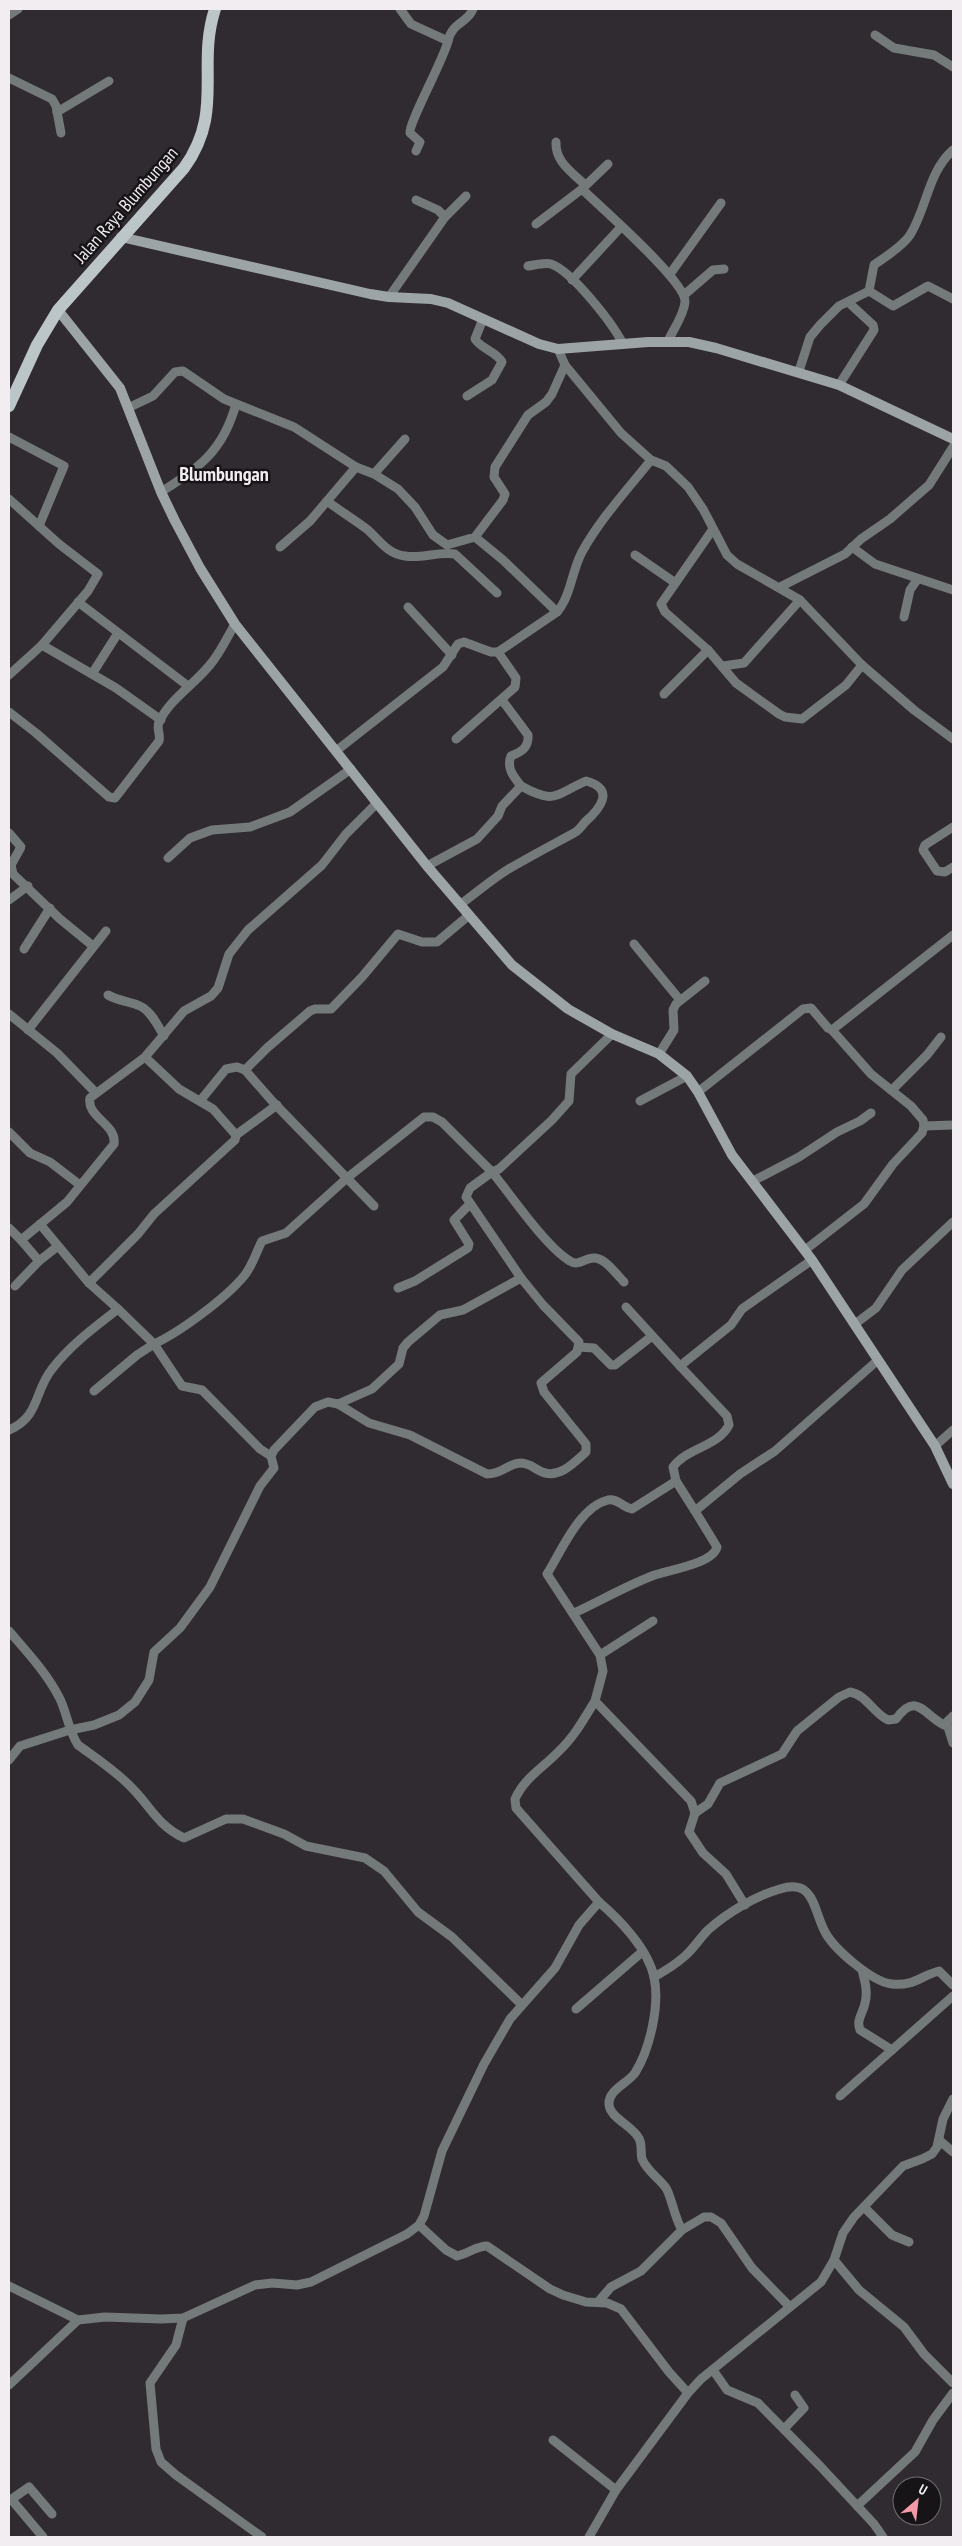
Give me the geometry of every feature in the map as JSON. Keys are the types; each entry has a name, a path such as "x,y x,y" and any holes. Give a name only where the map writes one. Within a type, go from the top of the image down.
{"main road":[{"name":"Jalan Raya Blumbungan","path":"9,406 40,340 58,310 184,168 200,143 207,120 209,48 215,9"}],"street":[{"path":"9,15 18,9"},
{"path":"400,9 411,24 448,41"},
{"path":"416,151 420,142 410,133 410,126 420,108 452,29 469,15 473,9"},
{"path":"875,35 894,48 934,55 953,67"},
{"path":"9,78 47,95 55,102 61,133"},
{"path":"57,112 108,81"},
{"path":"556,142 557,156 561,162 621,227 670,274 684,295 685,302 668,342"},
{"path":"869,292 874,265 908,238 917,222 939,166 953,150"},
{"path":"536,224 584,187 608,164"},
{"path":"389,297 445,217 466,196"},
{"path":"416,200 438,210 445,217"},
{"path":"670,274 721,203"},
{"path":"572,280 621,227"},
{"path":"121,237 389,297 431,299 483,319 539,344 558,349 668,342 689,342 716,348 799,371 839,385 953,439"},
{"path":"528,266 550,263 572,280 609,319 623,344"},
{"path":"684,295 713,270 724,269"},
{"path":"869,292 893,306 928,286 953,299"},
{"path":"799,371 810,337 839,306 869,292"},
{"path":"839,385 874,330 873,325 848,302"},
{"path":"58,310 111,374 130,407 161,492 190,550 236,624 427,866 512,965 535,985 568,1009 612,1034 659,1054 687,1076 698,1092 732,1155 812,1260 935,1446 953,1484"},
{"path":"467,396 492,380 502,362 499,357 477,343 475,339 483,319"},
{"path":"558,349 565,365 621,433 651,460 666,466 688,487 703,508 727,554 737,564 800,600 862,666 953,740"},
{"path":"130,407 153,396 179,370 236,404 248,407 294,427 356,467 374,474 398,489 415,507 433,535 441,542 452,545 475,537 505,497 505,492 494,477 495,467 524,420 546,402 552,394 565,365"},
{"path":"161,492 197,469 207,459 225,435 236,404"},
{"path":"9,437 64,466 39,526"},
{"path":"374,474 405,439"},
{"path":"780,587 845,554 890,519 929,484 953,448"},
{"path":"336,751 443,667 458,644 464,642 491,652 498,652 557,612 564,603 575,566 587,542 651,460"},
{"path":"280,547 303,528 356,467"},
{"path":"9,499 59,544 97,572 96,579 42,645 9,676"},
{"path":"326,501 368,530 388,550 397,554 408,557 456,554 497,593"},
{"path":"713,529 674,582 661,604 662,608 708,650 736,683 762,703 785,717 802,719 846,685 862,666"},
{"path":"475,537 503,560 557,612"},
{"path":"852,547 875,564 917,580 953,590"},
{"path":"635,555 674,582"},
{"path":"904,617 910,590 917,580"},
{"path":"723,666 744,663 800,600"},
{"path":"78,602 188,686"},
{"path":"408,607 452,655"},
{"path":"9,712 112,798 118,795 159,741 158,727 160,720 188,686 213,661 236,624"},
{"path":"92,674 118,633"},
{"path":"42,645 92,674 160,720"},
{"path":"664,694 708,650"},
{"path":"456,739 512,691 516,678 498,652"},
{"path":"461,904 508,870 525,862 565,836 575,833 595,813 603,800 602,793 595,783 586,781 555,797 535,793 521,786 510,770 509,762 511,756 523,751 527,745 528,735 502,700"},
{"path":"168,858 190,838 212,830 235,826 250,827 290,812 351,769"},
{"path":"427,866 478,840 498,816 502,806 521,786"},
{"path":"21,1240 67,1202 114,1144 115,1138 92,1109 89,1102 95,1092 146,1057 177,1017 211,996 218,988 229,954 248,930 322,865 346,834 377,803"},
{"path":"953,827 926,845 923,850 937,870 945,872 953,867"},
{"path":"9,833 21,848 11,865 15,877 28,886 93,946"},
{"path":"9,900 28,886"},
{"path":"24,948 50,908"},
{"path":"245,1070 267,1048 310,1012 315,1009 331,1009 362,977 398,934 422,942 437,942 468,916"},
{"path":"28,1030 106,931"},
{"path":"832,1030 953,935"},
{"path":"634,944 680,1000"},
{"path":"659,1054 674,1030 673,1010 680,1000 705,981"},
{"path":"108,995 118,1001 141,1006 164,1036"},
{"path":"698,1092 803,1009 811,1008 871,1074 911,1106 923,1120 922,1133 893,1164 864,1204 805,1250"},
{"path":"9,1014 57,1053 95,1092"},
{"path":"579,1347 574,1336 543,1305 521,1278 466,1197 467,1192 504,1165 569,1101 571,1074 612,1034"},
{"path":"892,1090 928,1055 941,1037"},
{"path":"146,1057 167,1079 213,1110 236,1135"},
{"path":"200,1101 226,1069 237,1067 245,1070 374,1206"},
{"path":"640,1101 687,1076"},
{"path":"89,1283 138,1234 154,1214 235,1140 236,1135 277,1105"},
{"path":"753,1181 799,1157 837,1132 872,1113"},
{"path":"94,1391 137,1355 167,1338 233,1288 251,1267 262,1241 286,1233 347,1178 424,1117 433,1117 451,1129 492,1172 557,1252 576,1264 590,1258 603,1261 624,1282"},
{"path":"924,1126 953,1125"},
{"path":"9,1132 30,1153 50,1162 80,1185"},
{"path":"398,1288 415,1281 468,1248 469,1244 454,1220 470,1204"},
{"path":"855,1324 876,1308 902,1270 953,1222"},
{"path":"40,1224 89,1283 154,1344 182,1386 202,1390 260,1449 271,1456"},
{"path":"9,1228 39,1261"},
{"path":"16,1286 39,1261 58,1246"},
{"path":"680,1366 731,1325 742,1309 812,1260"},
{"path":"338,1404 372,1389 390,1374 399,1364 402,1348 440,1316 463,1310 521,1278"},
{"path":"574,1613 651,1576 672,1572 712,1555 717,1546 676,1481 673,1467 676,1462 705,1447 727,1430 729,1425 727,1416 626,1307"},
{"path":"9,1430 25,1422 36,1404 45,1379 61,1358 76,1342 118,1309"},
{"path":"9,1760 20,1746 70,1730 94,1725 119,1715 139,1696 149,1680 154,1652 180,1628 219,1572 260,1486 274,1468 271,1456 277,1445 315,1407 328,1402 338,1404 369,1423 410,1435 487,1474 498,1474 518,1463 530,1464 542,1472 554,1474 566,1469 586,1452 588,1448 544,1392 541,1383 579,1347 594,1348 611,1365 615,1365 652,1336"},
{"path":"695,1511 740,1474 775,1451 878,1360"},
{"path":"935,1446 953,1430"},
{"path":"676,1481 632,1509 627,1509 619,1502 608,1500 592,1509 580,1521 547,1574 600,1655 603,1671 595,1702 573,1737 529,1776 514,1798 516,1808 599,1902 621,1920 642,1952 654,1977 654,2007 645,2054 634,2075 616,2090 608,2104 611,2111 639,2137 643,2160 666,2187 675,2218 682,2230"},
{"path":"600,1655 653,1621"},
{"path":"9,1631 39,1665 60,1698 70,1730 78,1745 133,1789 159,1822 184,1838 226,1819 243,1819 284,1834 306,1846 365,1858 375,1863 418,1912 452,1937 522,2004"},
{"path":"695,1813 708,1804 720,1783 782,1754 797,1731 839,1697 850,1692 864,1697 875,1710 888,1720 896,1719 906,1707 918,1706 940,1723 947,1724"},
{"path":"595,1702 678,1785 691,1801 695,1813 689,1832 703,1853 726,1874 745,1905"},
{"path":"947,1724 953,1716"},
{"path":"947,1724 953,1744"},
{"path":"654,1977 685,1957 712,1926 745,1905 781,1888 792,1887 806,1892 813,1899 826,1933 862,1970 882,1982 893,1984 912,1983 939,1971 953,1985"},
{"path":"9,2286 78,2320 105,2317 183,2318 255,2285 272,2283 297,2285 311,2282 408,2234 419,2225 427,2208 442,2150 454,2122 502,2032 522,2004 555,1968 579,1924 599,1902"},
{"path":"576,2009 642,1952"},
{"path":"862,1970 866,1986 865,2002 858,2022 860,2030 892,2050"},
{"path":"840,2096 953,1996"},
{"path":"589,2537 616,2490 688,2393 789,2306 821,2282 834,2260 848,2225 903,2166 932,2154 939,2140 943,2119 953,2099"},
{"path":"939,2140 953,2152"},
{"path":"864,2207 892,2235 909,2242"},
{"path":"598,2302 611,2287 641,2271 682,2230 704,2216 711,2217 720,2223 752,2268 789,2306"},
{"path":"419,2225 446,2250 457,2256 469,2254 479,2246 487,2246 550,2289 572,2299 616,2305 622,2309 669,2372 688,2393"},
{"path":"834,2260 859,2290 898,2320 924,2354 953,2383"},
{"path":"183,2318 176,2345 150,2384 156,2449 161,2462 176,2475 262,2537"},
{"path":"9,2385 78,2320"},
{"path":"713,2370 726,2390 758,2402 857,2506 883,2537"},
{"path":"857,2506 915,2452 933,2420 953,2393"},
{"path":"784,2429 804,2408 795,2395"},
{"path":"553,2440 616,2490"},
{"path":"43,2537 10,2500 29,2487 52,2514"}],"district":[{"name":"Blumbungan","path":"224,474"}]}
